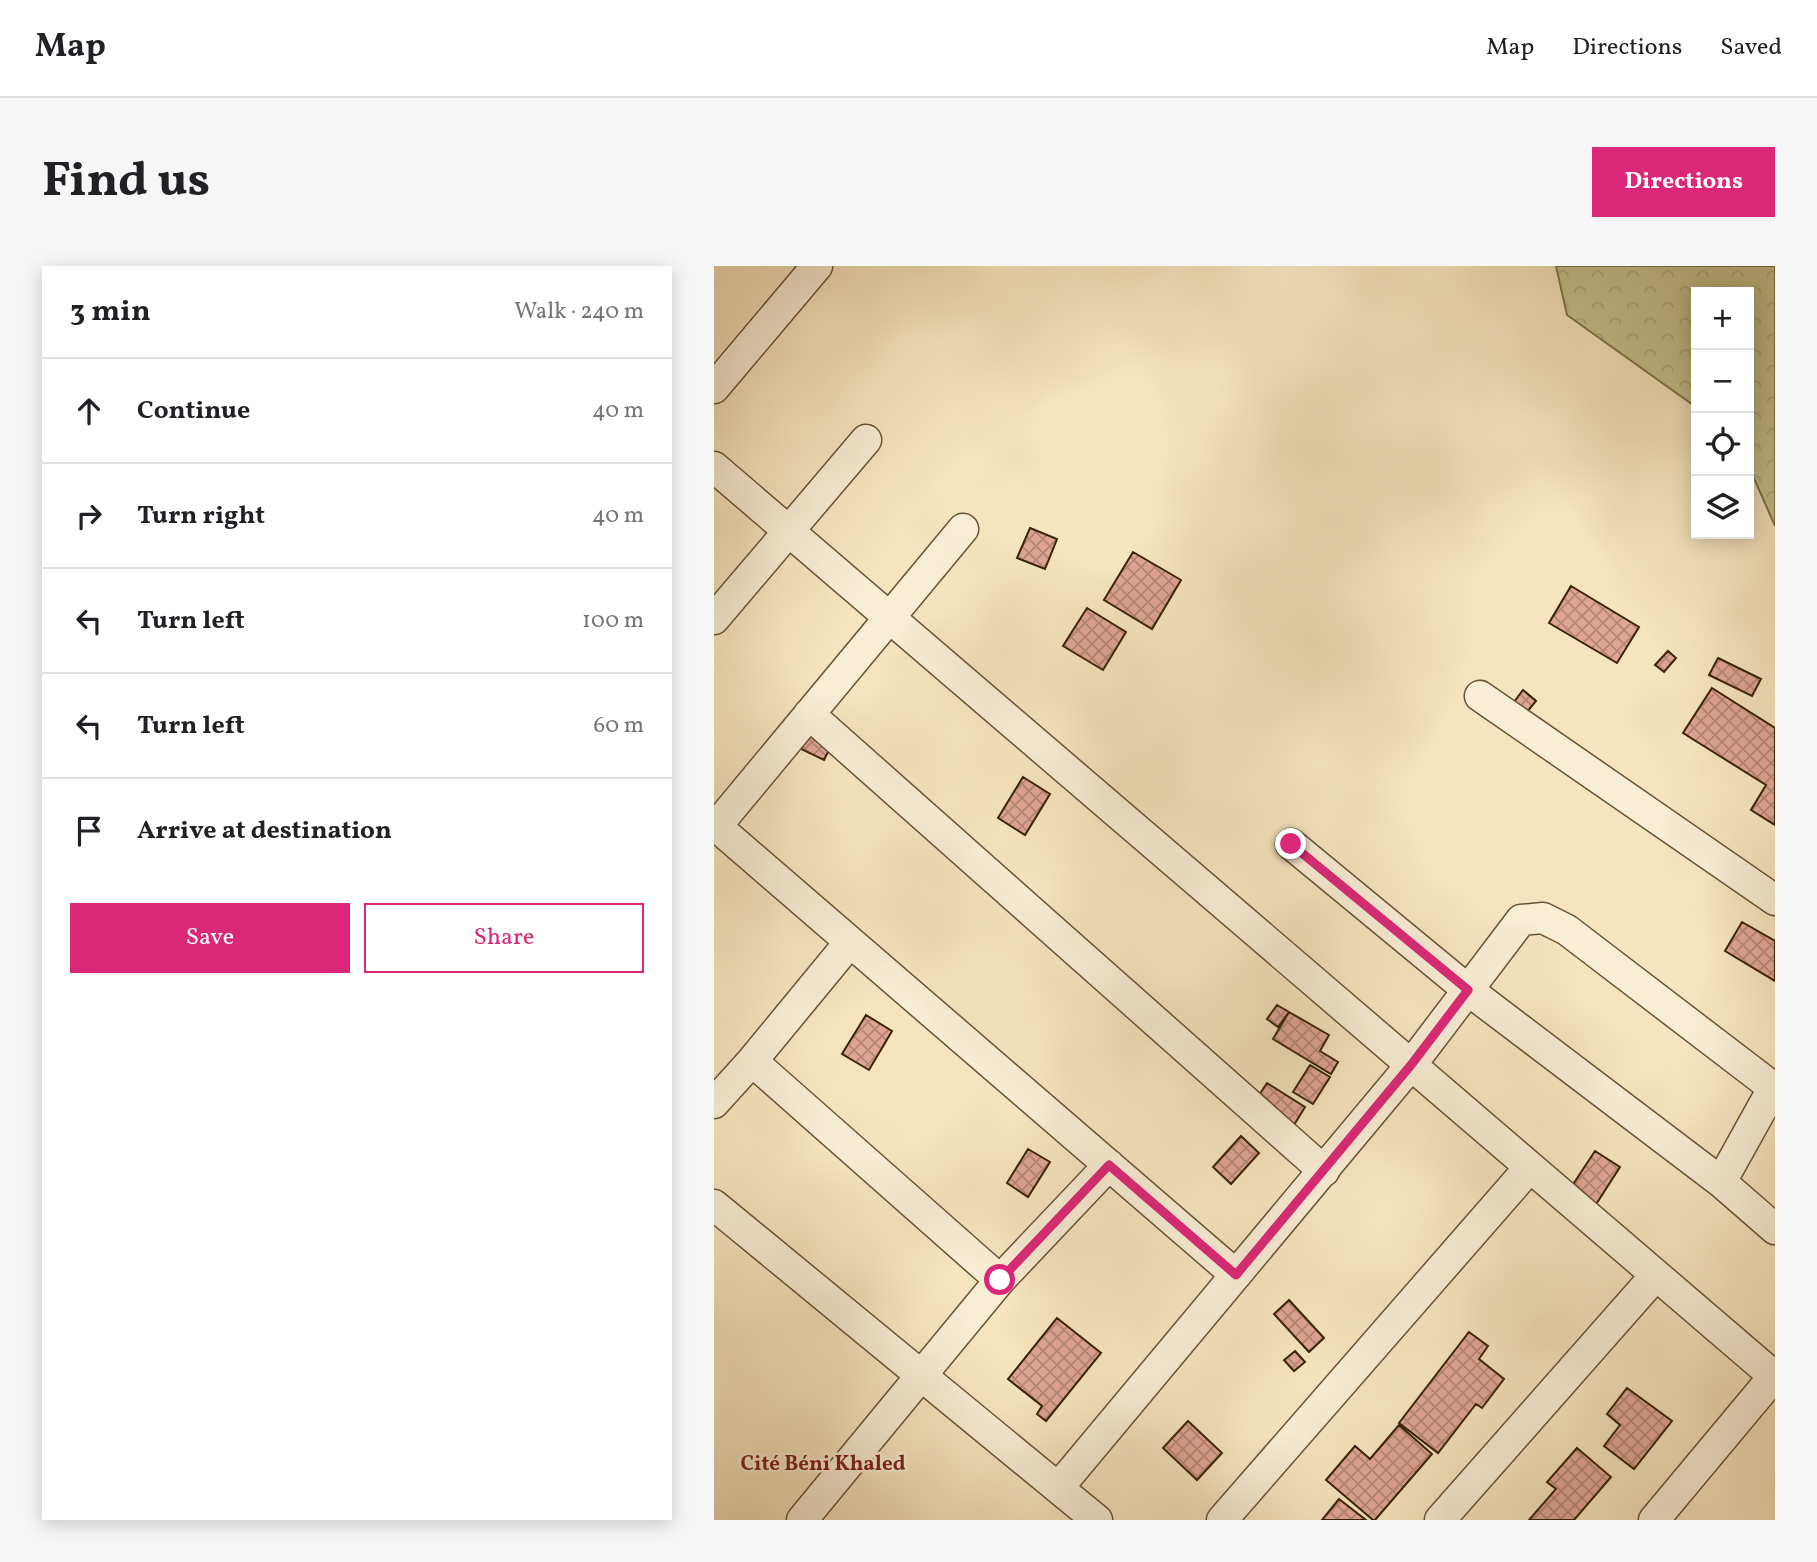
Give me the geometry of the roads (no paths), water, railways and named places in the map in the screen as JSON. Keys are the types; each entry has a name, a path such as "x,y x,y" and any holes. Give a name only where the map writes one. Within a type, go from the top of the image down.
{"street":[{"path":"714,388 817,266"},
{"path":"714,619 866,440"},
{"path":"714,467 1775,1376 1654,1520"},
{"path":"963,529 715,827 1236,1275"},
{"path":"1480,696 1775,900"},
{"path":"809,714 1324,1171"},
{"path":"1291,844 1468,990 1721,1182 1775,1229"},
{"path":"1058,1488 1411,1065 1521,920 1543,918 1567,930 1775,1089 1721,1182"},
{"path":"714,1103 850,942"},
{"path":"752,1061 1000,1280"},
{"path":"802,1520 1000,1280 1109,1165"},
{"path":"1222,1520 1531,1167"},
{"path":"714,1205 1097,1520"},
{"path":"1440,1520 1656,1275"}],"district":[{"name":"Cité Béni Khaled","path":"823,1464"}]}
